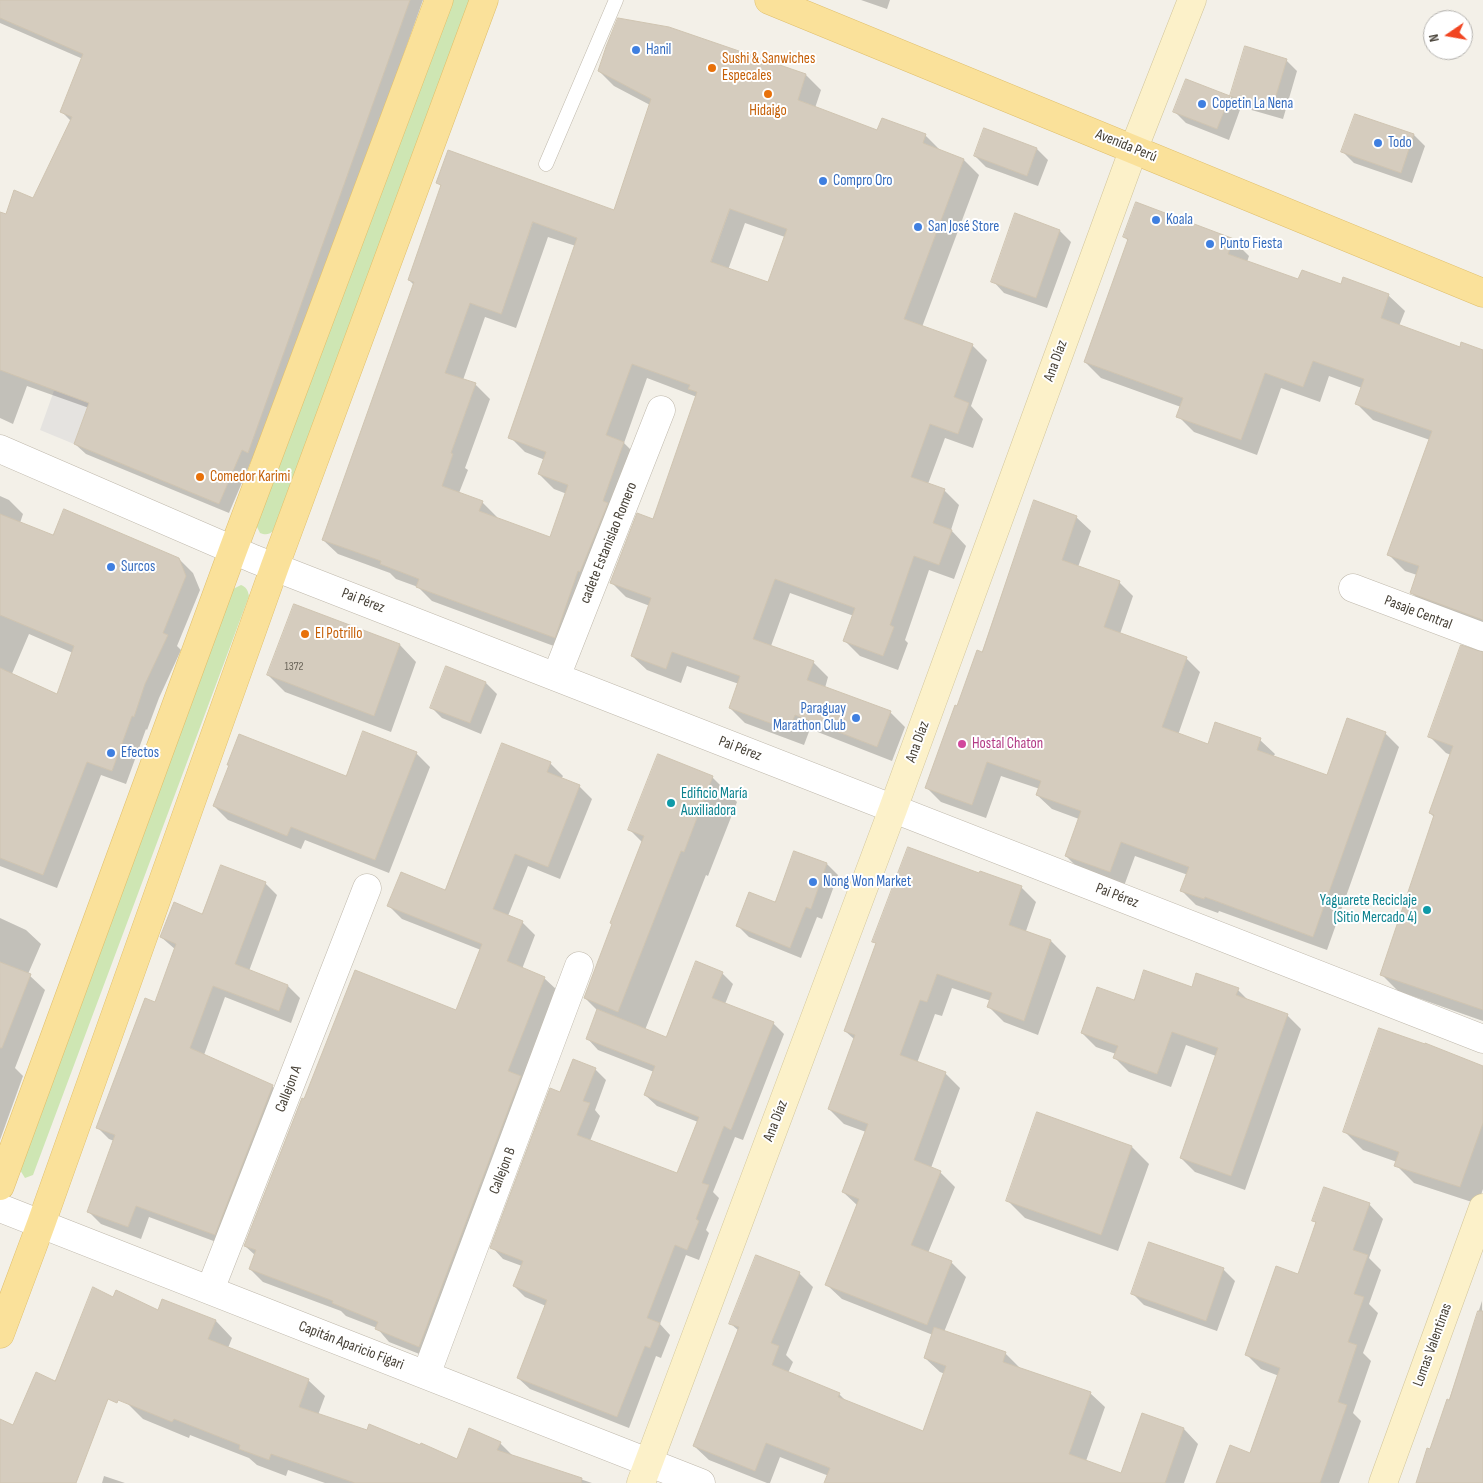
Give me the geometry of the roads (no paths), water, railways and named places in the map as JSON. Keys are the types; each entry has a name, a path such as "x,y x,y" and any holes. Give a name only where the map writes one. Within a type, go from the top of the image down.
{"main road":[{"path":"0,1186 233,550 439,0"},
{"path":"0,1334 41,1224 274,566 484,0"},
{"name":"Avenida Perú","path":"769,0 1134,148 1483,293"},
{"name":"Ana Díaz","path":"645,1473 893,809 1134,148 1192,0"},
{"name":"Lomas Valentinas","path":"1383,1483 1483,1208"}],"street":[{"name":"cadete Estanislao Romero","path":"556,677 662,410"},
{"name":"Pai Pérez","path":"0,449 233,550 1483,1039"},
{"name":"Pasaje Central","path":"1353,588 1483,637"},
{"name":"Callejon A","path":"210,1290 367,888"},
{"name":"Callejon B","path":"426,1375 579,966"},
{"name":"Capitán Aparicio Figari","path":"0,1208 426,1375 645,1473 701,1483"}],"lane":[{"path":"546,164 616,0"}],"place":[{"name":"Hanil","path":"636,50"},
{"name":"Sushi & Sanwiches Especales","path":"712,68"},
{"name":"Hidaigo","path":"768,94"},
{"name":"Copetin La Nena","path":"1202,104"},
{"name":"Todo","path":"1378,143"},
{"name":"Compro Oro","path":"823,181"},
{"name":"Koala","path":"1156,220"},
{"name":"San José Store","path":"918,227"},
{"name":"Punto Fiesta","path":"1210,244"},
{"name":"Comedor Karimi","path":"200,477"},
{"name":"Surcos","path":"111,567"},
{"name":"El Potrillo","path":"305,634"},
{"name":"Paraguay Marathon Club","path":"856,718"},
{"name":"Hostal Chaton","path":"962,744"},
{"name":"Efectos","path":"111,753"},
{"name":"Edificio María Auxiliadora","path":"671,803"},
{"name":"Nong Won Market","path":"813,882"},
{"name":"Yaguarete Reciclaje (Sitio Mercado 4)","path":"1427,910"}]}
